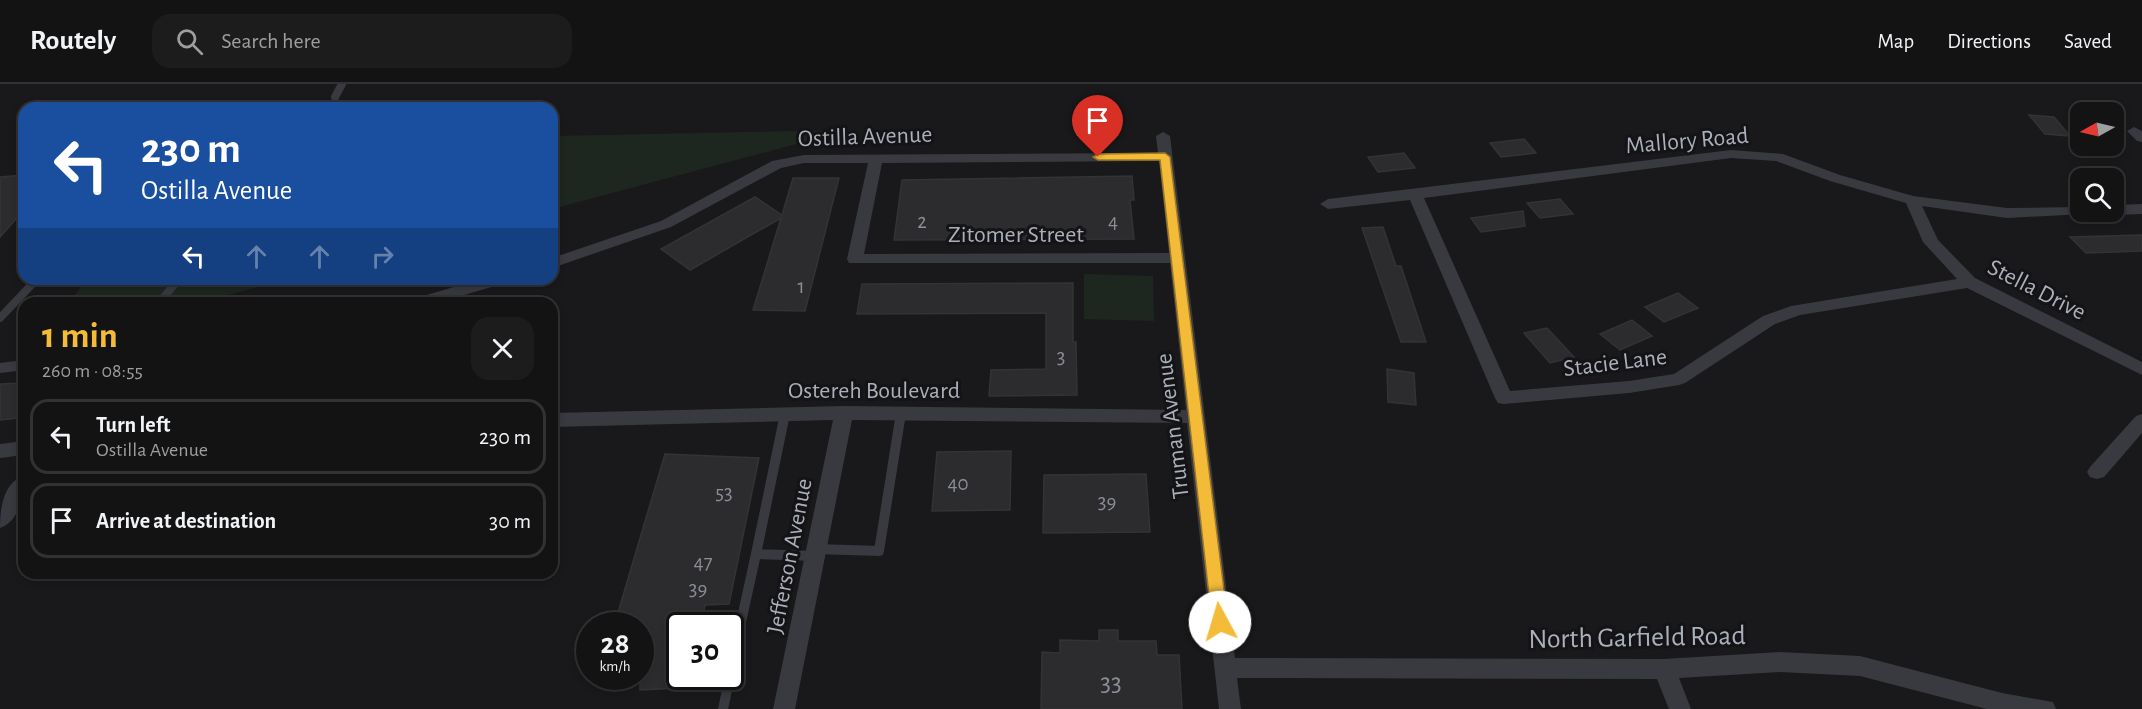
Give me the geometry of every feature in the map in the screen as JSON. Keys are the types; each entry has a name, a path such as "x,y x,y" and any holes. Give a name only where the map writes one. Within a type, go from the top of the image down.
{"street":[{"name":"Truman Avenue","path":"1162,136 1230,709"},
{"name":"Mallory Road","path":"1328,204 1731,154 1778,157 1835,178 1912,201 2007,213 2070,211"},
{"name":"Ostilla Avenue","path":"558,261 666,224 777,164 804,159 1165,157"},
{"name":"Zitomer Street","path":"876,158 855,259 1177,258"},
{"name":"Stacie Lane","path":"1414,195 1504,398 1629,387 1679,379 1769,320 1797,310 1969,282"},
{"name":"Stella Drive","path":"1912,201 1931,242 1969,282 2142,369"},
{"path":"2124,210 2142,209"},
{"path":"439,297 479,285"},
{"name":"Ostereh Boulevard","path":"558,420 844,413 1197,417"},
{"name":"Jefferson Avenue","path":"784,709 844,413"},
{"path":"2097,472 2142,421"},
{"path":"0,451 18,449"},
{"path":"0,520 18,492"},
{"name":"North Garfield Road","path":"1225,668 1664,669 1779,662 1860,666 2002,704 2045,709"},
{"path":"1664,669 1680,709"}],"lane":[{"path":"335,97 342,84"},
{"path":"22,297 32,285"},
{"path":"164,297 174,285"},
{"path":"0,318 18,302"},
{"path":"0,368 18,366"},
{"path":"756,554 879,551 902,413"},
{"path":"743,612 785,414"},
{"path":"723,709 727,690"}],"shaded area":[{"path":"849,130 558,207 558,136"},
{"path":"1084,274 1153,276 1154,321 1084,319"},
{"path":"83,285 266,285 220,297 73,297"}],"building":[{"path":"2029,115 2054,117 2070,136 2045,134"},
{"path":"1524,139 1536,153 1501,157 1490,143"},
{"path":"1404,153 1415,168 1378,172 1368,157"},
{"path":"18,176 18,217 0,237 0,177"},
{"path":"1132,176 1134,200 1130,200 1134,239 894,240 902,180"},
{"path":"793,178 839,178 805,311 753,310 781,218 690,270 661,249 755,197 782,215"},
{"path":"1560,199 1573,214 1540,218 1527,203"},
{"path":"1523,211 1525,226 1481,232 1471,218"},
{"path":"1383,227 1396,266 1401,266 1426,342 1401,342 1362,228"},
{"path":"2142,235 2142,251 2086,253 2070,237"},
{"path":"1073,283 1073,342 1076,342 1077,395 989,396 991,370 1046,369 1046,313 857,314 862,284"},
{"path":"1678,293 1698,308 1664,322 1645,307"},
{"path":"1632,320 1652,336 1620,350 1600,334"},
{"path":"1547,328 1574,357 1550,363 1524,333"},
{"path":"1387,369 1414,373 1416,405 1388,402"},
{"path":"18,383 18,418 0,420 0,384"},
{"path":"1011,451 1010,510 932,511 937,452"},
{"path":"665,454 759,458 729,604 705,605 704,612 666,612 666,689 654,689 654,612 618,612"},
{"path":"1146,474 1150,532 1043,533 1044,475"},
{"path":"1099,630 1118,630 1118,641 1156,641 1157,655 1179,655 1182,709 1041,709 1042,652 1060,653 1060,640 1099,641"}],"route":[{"path":"1098,157 1165,157 1220,622"}]}
